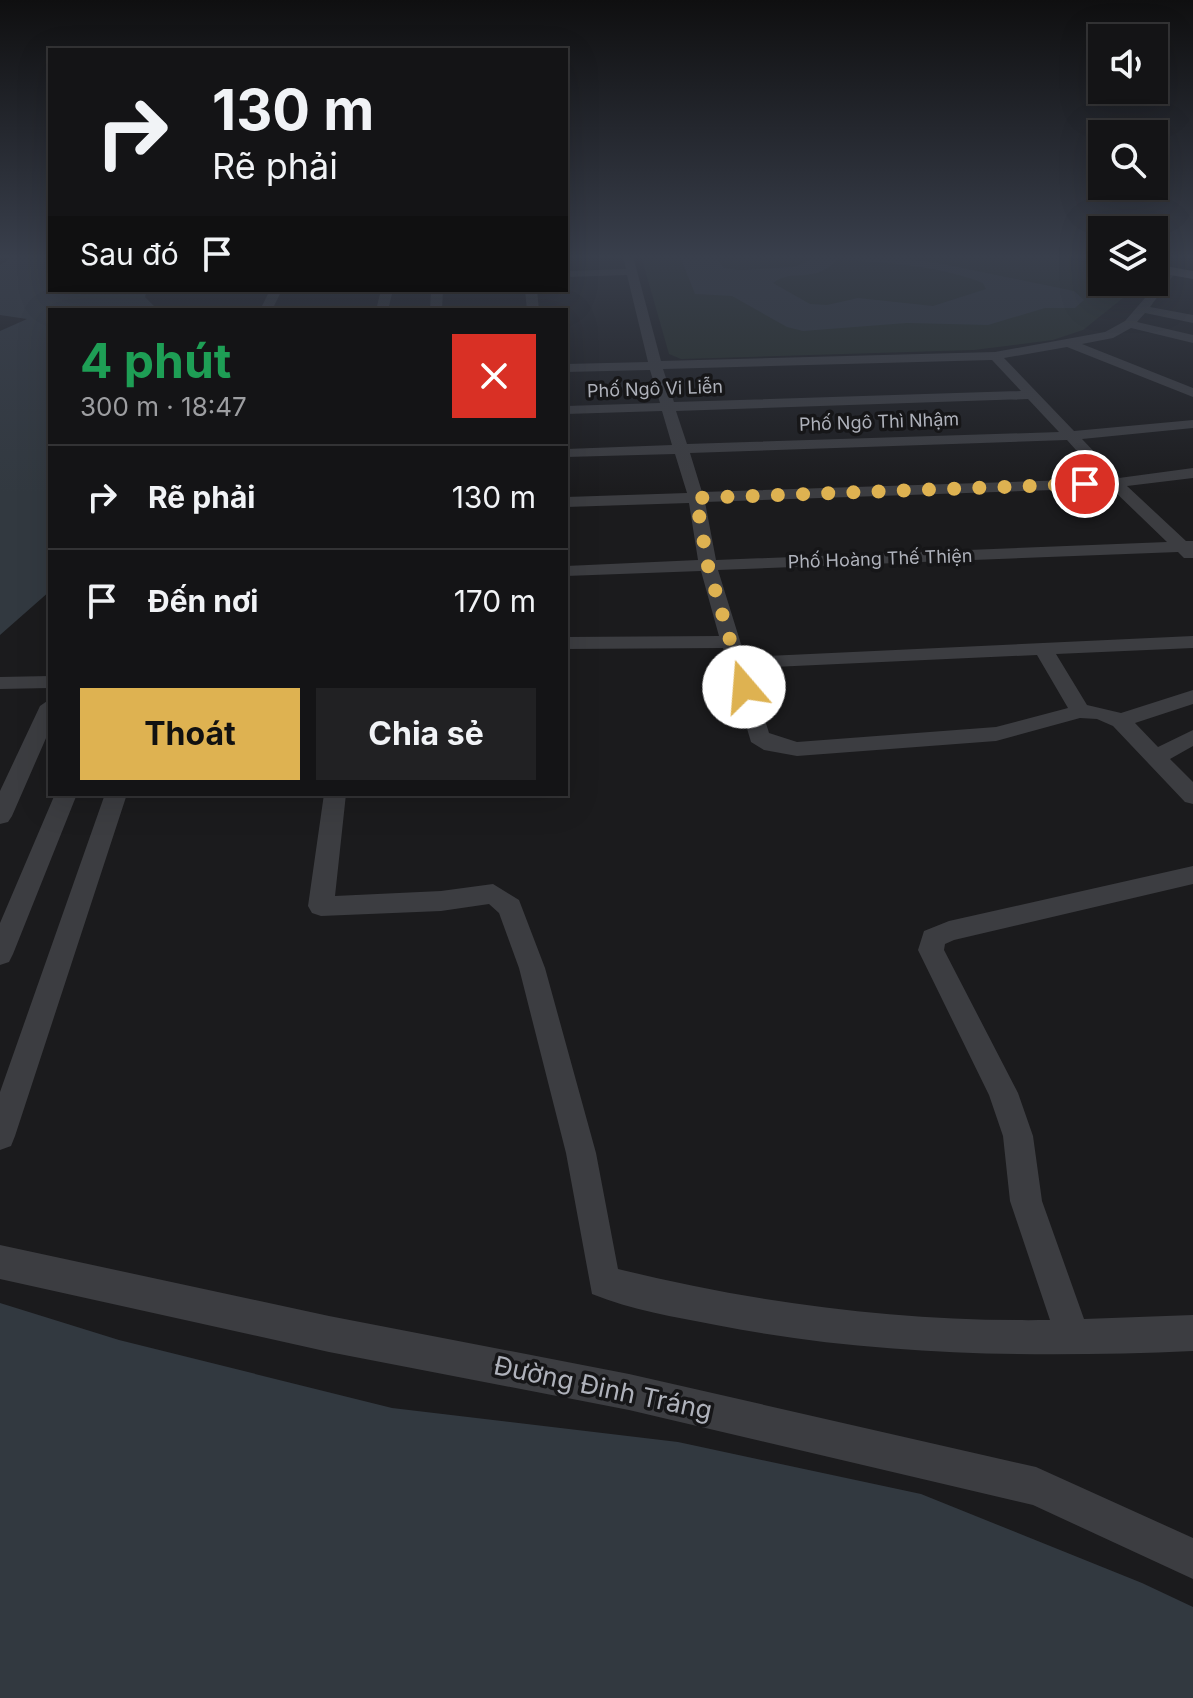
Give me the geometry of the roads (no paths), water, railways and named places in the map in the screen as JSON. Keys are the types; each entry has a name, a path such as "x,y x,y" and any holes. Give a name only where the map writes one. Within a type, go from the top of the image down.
{"street":[{"path":"648,335 696,498 708,566 759,737 772,745 797,749 996,734 1080,711 1100,712 1120,721 1193,796"},
{"path":"568,368 995,356 1108,335"},
{"path":"1069,343 1193,393"},
{"path":"995,356 1115,483 1189,550"},
{"name":"Phố Ngô Vi Liễn","path":"568,410 1033,395"},
{"name":"Phố Ngô Thì Nhậm","path":"568,453 1070,436 1193,424"},
{"path":"568,502 1115,483 1193,473"},
{"name":"Phố Hoàng Thế Thiện","path":"568,571 1189,550"},
{"path":"568,643 732,652 1043,648 1193,642"},
{"path":"1043,648 1080,711"},
{"path":"0,683 48,682"},
{"path":"1120,721 1193,697"},
{"path":"0,816 48,710"},
{"path":"1157,757 1193,737"},
{"path":"0,954 65,796"},
{"path":"0,1136 115,796"},
{"path":"335,796 321,906 441,901 493,894 510,907 532,968 581,1153 604,1282 662,1298 858,1332 1074,1340 1193,1333"},
{"path":"1074,1340 1026,1201 1018,1136 1003,1093 931,950 933,938 949,931 1193,875"},
{"name":"Đường Đinh Tráng","path":"0,1262 329,1334 629,1392 1036,1486 1193,1559"}]}
